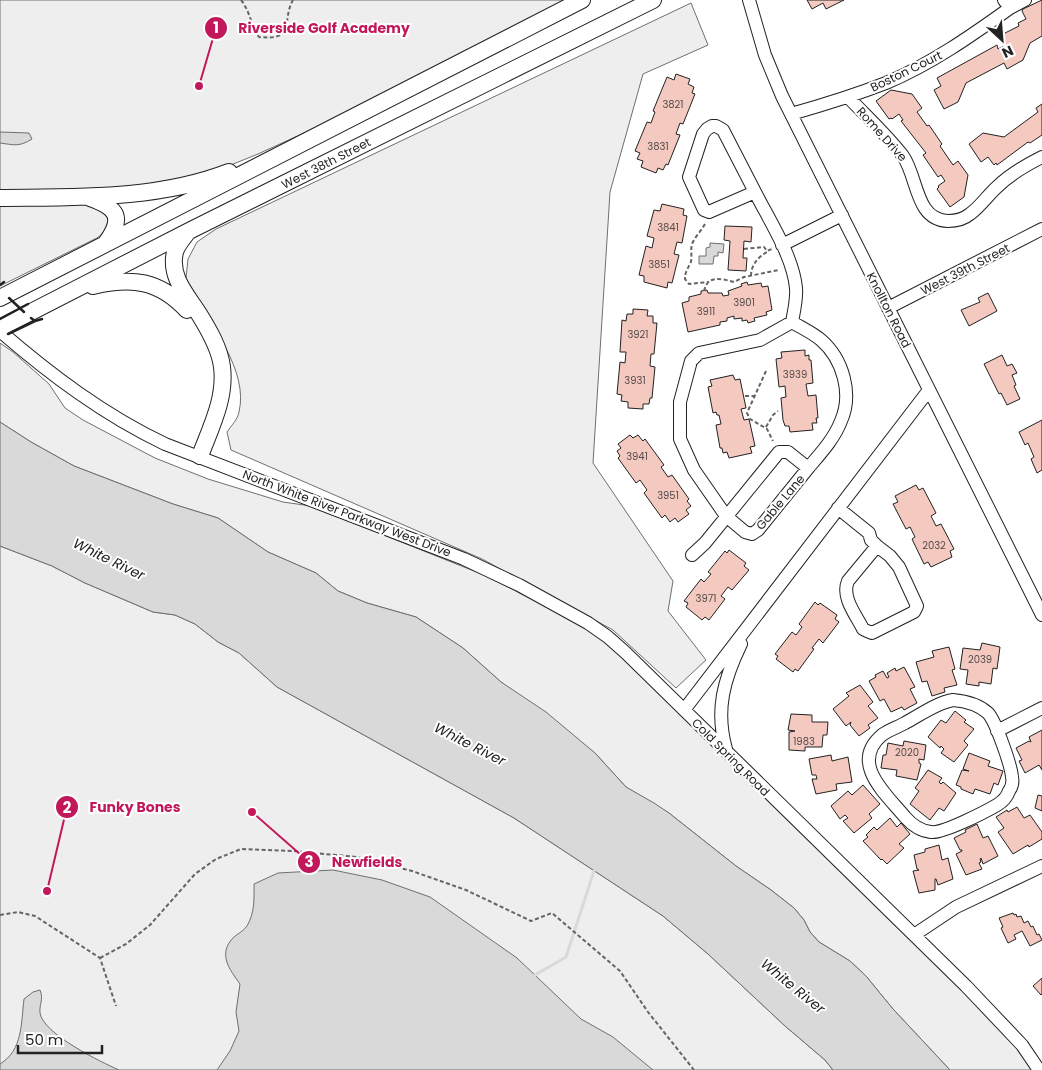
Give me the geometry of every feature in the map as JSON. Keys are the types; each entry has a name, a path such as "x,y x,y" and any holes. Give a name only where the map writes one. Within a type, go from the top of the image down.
{"main road":[{"path":"2,296 582,0"},
{"name":"West 38th Street","path":"0,329 189,231 653,0"},
{"path":"0,198 86,197 141,192 224,174 291,148"},
{"path":"86,197 106,204 114,212 117,219 116,226 106,243"},
{"path":"189,231 175,250 174,269 183,293 200,315 215,342 222,366 222,391 200,456"},
{"path":"72,291 116,281 150,284 176,298 215,342"}],"street":[{"name":"Knollton Road","path":"749,0 767,60 791,114 1040,607"},
{"name":"Boston Court","path":"791,114 848,97 887,82 934,59 974,34 1007,4 1025,0"},
{"name":"Rome Drive","path":"848,97 902,155 912,173 921,203 927,211 940,219 955,220 970,215 1001,183 1042,157"},
{"path":"755,192 709,212 704,210 689,177 706,129 712,126 723,130 782,244 791,267 796,292 792,322"},
{"path":"782,244 842,215"},
{"name":"West 39th Street","path":"888,308 1042,229"},
{"name":"Gable Lane","path":"792,322 814,334 829,348 839,363 846,387 845,407 841,422 832,439 755,532 752,534 747,533 726,516 694,470 680,439 680,402 691,361 695,356 702,351 760,340 792,322"},
{"name":"North White River Parkway West Drive","path":"0,329 42,368 118,420 165,444 439,549 519,585 588,623 608,637 684,710"},
{"name":"Cold Spring Road","path":"929,390 684,710 1000,1020 1027,1052 1039,1070"},
{"path":"692,555 705,543 779,452"},
{"name":"Gable Lane","path":"779,452 788,452 808,468"},
{"path":"836,511 869,533 874,543 890,556 899,567 917,606 914,612 872,633 867,632 864,628 846,597 846,586 874,543"},
{"path":"726,752 720,726 723,695 730,667 752,621"},
{"path":"953,700 979,707 992,719 997,731 1012,779 1012,786 1008,794 997,805 943,830 923,831 912,825 874,780 869,768 871,748 883,734 941,703 953,700"},
{"path":"997,731 1042,708"},
{"path":"914,935 956,907 1042,866"}],"path":[{"path":"241,0 251,18 255,31 260,37 269,38 279,37 284,33 293,0"},
{"path":"709,212 700,233 695,238 691,247 691,264 685,273 685,279 689,284 709,282 719,278 734,282 744,277 767,274 791,267"},
{"path":"751,276 751,271 759,257 782,244"},
{"path":"744,249 764,248 767,251"},
{"path":"744,277 745,283"},
{"path":"704,290 705,285 709,282"},
{"path":"766,371 747,413 750,420 765,428 779,452"},
{"path":"745,396 756,396"},
{"path":"765,428 773,415 778,412"},
{"path":"100,958 126,944 150,926 195,874 216,859 241,849 294,851 357,857 412,871 466,890 531,921 552,913 620,971 648,1012 694,1070"},
{"path":"0,915 18,912 35,916 100,958 116,1006"}],"shaded area":[{"path":"0,0 564,0 339,117 211,173 127,190 0,191"},
{"path":"691,3 708,45 643,74 610,192 593,463 673,581 668,611 706,660 676,688 613,630 482,559 231,450 227,432 236,420 239,412 241,396 238,380 226,348 190,290 186,278 188,259 197,242 216,229"},
{"path":"95,204 107,216 107,225 102,234 0,286 0,205"},
{"path":"0,343 49,384 65,408 83,420 155,458 208,479 283,502 311,506 484,575 571,619 604,640 1013,1040 1034,1070 950,1070 893,1009 866,976 850,961 819,942 794,908 736,866 669,813 626,787 595,753 501,682 463,648 416,617 367,603 338,591 316,573 268,552 218,518 173,504 74,466 0,422"},
{"path":"0,546 52,566 85,583 153,612 175,615 195,624 218,642 239,653 277,687 514,818 663,916 708,954 785,1026 825,1060 833,1070 0,1070"}],"water":[{"path":"0,132 29,133 32,139 17,145 0,143"},
{"path":"710,243 724,244 723,253 718,252 718,256 714,256 713,264 699,264 699,256 706,256 706,248 710,247"},
{"name":"White River","path":"0,422 74,466 173,504 218,518 268,552 316,573 338,591 367,603 416,617 463,648 501,682 546,712 595,753 626,787 669,813 736,866 794,908 819,942 850,961 866,976 893,1009 950,1070 833,1070 825,1060 785,1026 708,954 663,916 514,818 277,687 239,653 218,642 195,624 175,615 153,612 85,583 52,566 0,546"},
{"path":"333,870 382,880 430,897 517,958 581,1019 613,1037 653,1070 217,1070 230,1051 239,1031 236,1012 240,984 229,968 226,951 232,939 250,921 254,884 278,873"},
{"path":"40,990 42,997 40,1013 51,1030 99,1061 119,1070 0,1070 0,1064 8,1058 17,1044 20,1035 24,999 33,992"}],"building":[{"path":"807,0 844,0 826,9 823,3 812,9"},
{"path":"1042,0 1042,36 1030,43 1023,60 1007,69 1004,63 966,83 958,102 944,109 934,90 941,86 937,78 997,45 998,49 1004,46 1000,38 1001,35 1019,26 1018,23 1026,19 1022,11 1023,9"},
{"path":"676,74 690,79 688,84 694,87 692,93 695,94 683,124 680,123 676,134 680,135 668,165 666,164 663,170 658,168 656,173 641,167 643,161 637,159 640,153 635,151 647,122 651,123 655,112 653,111 667,77 674,80"},
{"path":"891,90 912,94 922,108 917,112 942,144 940,146 953,165 958,161 968,175 964,197 950,207 937,189 945,181 941,175 938,177 923,155 926,153 901,121 903,120 899,114 889,119 876,101"},
{"path":"1042,104 1042,135 1030,143 1028,142 997,165 996,163 994,165 988,157 981,162 969,144 983,133 1004,137 1038,112 1036,108"},
{"path":"662,204 684,209 683,215 687,216 682,243 677,242 674,254 679,255 672,283 668,282 667,288 644,282 644,276 639,275 646,246 652,248 654,238 647,236 654,210 660,211"},
{"path":"725,226 752,227 751,242 744,241 743,258 747,258 746,271 728,270 730,241 724,240"},
{"path":"747,282 748,285 761,283 762,287 768,286 772,310 766,312 767,315 754,318 755,321 748,323 747,320 742,321 742,318 734,319 734,316 727,318 727,321 720,322 720,325 688,332 682,303 689,301 689,297 701,294 701,291 707,290 708,293 722,293 723,296 729,295 728,291"},
{"path":"988,293 997,311 969,326 961,310 980,302 978,298"},
{"path":"633,309 648,310 647,316 653,316 653,323 657,323 654,354 651,354 650,366 655,367 652,398 650,398 649,404 643,404 643,409 628,408 628,402 621,401 622,395 617,394 620,362 625,363 626,352 620,352 622,320 626,321 627,314 633,314"},
{"path":"805,350 805,356 809,355 809,360 811,360 813,383 806,384 808,396 816,395 818,418 816,418 817,423 812,423 813,430 790,432 789,426 785,426 783,420 781,398 786,397 785,386 779,387 776,359 782,358 781,352"},
{"path":"1002,355 1007,366 1012,364 1017,373 1012,375 1016,385 1014,386 1020,399 1007,405 1001,393 999,394 984,364"},
{"path":"733,375 735,380 740,379 746,408 741,409 744,420 749,419 755,446 750,447 752,453 729,458 727,452 723,453 722,448 720,448 716,425 721,424 719,415 716,412 713,413 708,387 712,386 710,380"},
{"path":"1042,420 1042,470 1037,473 1031,459 1034,457 1028,443 1025,445 1019,432"},
{"path":"630,435 633,438 638,435 643,441 645,439 664,465 661,467 668,477 672,475 689,499 687,501 691,506 686,510 689,514 678,522 675,518 670,522 665,515 662,518 644,493 647,490 640,480 636,483 618,458 620,456 617,451 621,448 618,444"},
{"path":"916,485 919,490 923,488 936,513 931,516 936,526 941,524 954,549 950,551 952,557 931,567 928,562 924,564 912,539 915,537 910,527 906,529 893,504 898,502 895,496"},
{"path":"729,550 746,563 744,566 749,570 732,590 728,587 721,596 725,599 709,620 705,617 702,620 686,607 688,603 684,601 701,579 704,582 711,574 708,572 725,551 727,553"},
{"path":"815,602 818,605 820,603 837,615 835,619 839,622 823,643 819,639 798,671 795,669 793,672 776,659 778,656 775,654 792,632 796,635 802,627 799,624"},
{"path":"982,643 1000,647 997,669 993,668 991,684 979,682 979,686 966,684 968,670 960,669 963,648 980,650"},
{"path":"949,647 955,669 952,670 957,685 944,688 945,692 932,696 927,681 922,682 916,662 934,657 932,651"},
{"path":"904,667 915,687 910,689 917,703 904,710 902,707 891,712 884,699 880,701 869,681 883,671 887,678 889,677 887,673 895,668 896,671"},
{"path":"860,685 873,702 868,706 878,718 868,725 870,728 859,736 850,725 851,722 846,726 833,709 849,696 846,693"},
{"path":"955,711 966,720 964,722 974,729 964,741 968,745 954,762 941,753 944,749 941,746 940,748 928,737 941,720 946,723"},
{"path":"791,714 812,715 812,722 828,722 827,735 823,735 822,747 805,747 805,751 789,750 789,732 795,731 788,730"},
{"path":"1042,730 1042,770 1039,765 1025,773 1019,761 1022,760 1016,748 1029,741 1031,742 1029,737"},
{"path":"904,741 926,745 924,760 919,759 921,764 917,780 896,776 897,770 881,768 883,755 886,755 888,743 903,746"},
{"path":"969,753 990,761 988,766 1003,771 998,785 994,783 990,794 975,789 973,794 956,785 962,770 969,771 963,769"},
{"path":"831,755 832,761 848,757 852,782 836,784 837,790 816,794 812,779 817,779 816,775 812,775 809,759"},
{"path":"928,770 942,778 939,782 941,784 943,782 956,793 944,811 939,808 930,820 910,804 919,791 915,788"},
{"path":"863,785 880,804 869,814 872,818 854,833 843,821 848,818 845,815 840,819 831,806 848,791 852,795"},
{"path":"1038,795 1042,796 1042,811 1035,808"},
{"path":"1017,807 1024,818 1030,815 1042,832 1042,839 1013,854 998,832 1004,828 996,817 1007,810 1008,812"},
{"path":"890,818 897,827 901,823 910,834 899,844 904,848 887,864 863,841 874,827 877,830"},
{"path":"977,824 983,838 988,836 998,856 983,864 981,858 979,863 982,869 966,875 956,854 962,850 960,850 954,838"},
{"path":"939,845 942,860 948,858 953,879 938,885 935,879 935,890 919,893 913,871 919,870 917,869 914,855"},
{"path":"1013,913 1017,917 1021,916 1024,923 1028,921 1042,940 1030,946 1022,931 1014,935 1016,939 1008,943 1001,928 1003,927 999,918"},
{"path":"1042,978 1042,994 1041,995 1033,986"}],"waterway":[{"path":"535,975 566,957 594,871"}],"wall":[{"path":"0,285 4,282"},
{"path":"9,298 24,312"},
{"path":"0,319 28,304"},
{"path":"31,318 35,321 42,319"},
{"path":"8,334 35,321"}],"place":[{"name":"Riverside Golf Academy","path":"199,86"},
{"name":"Newfields","path":"252,812"},
{"name":"Funky Bones","path":"47,891"}]}
